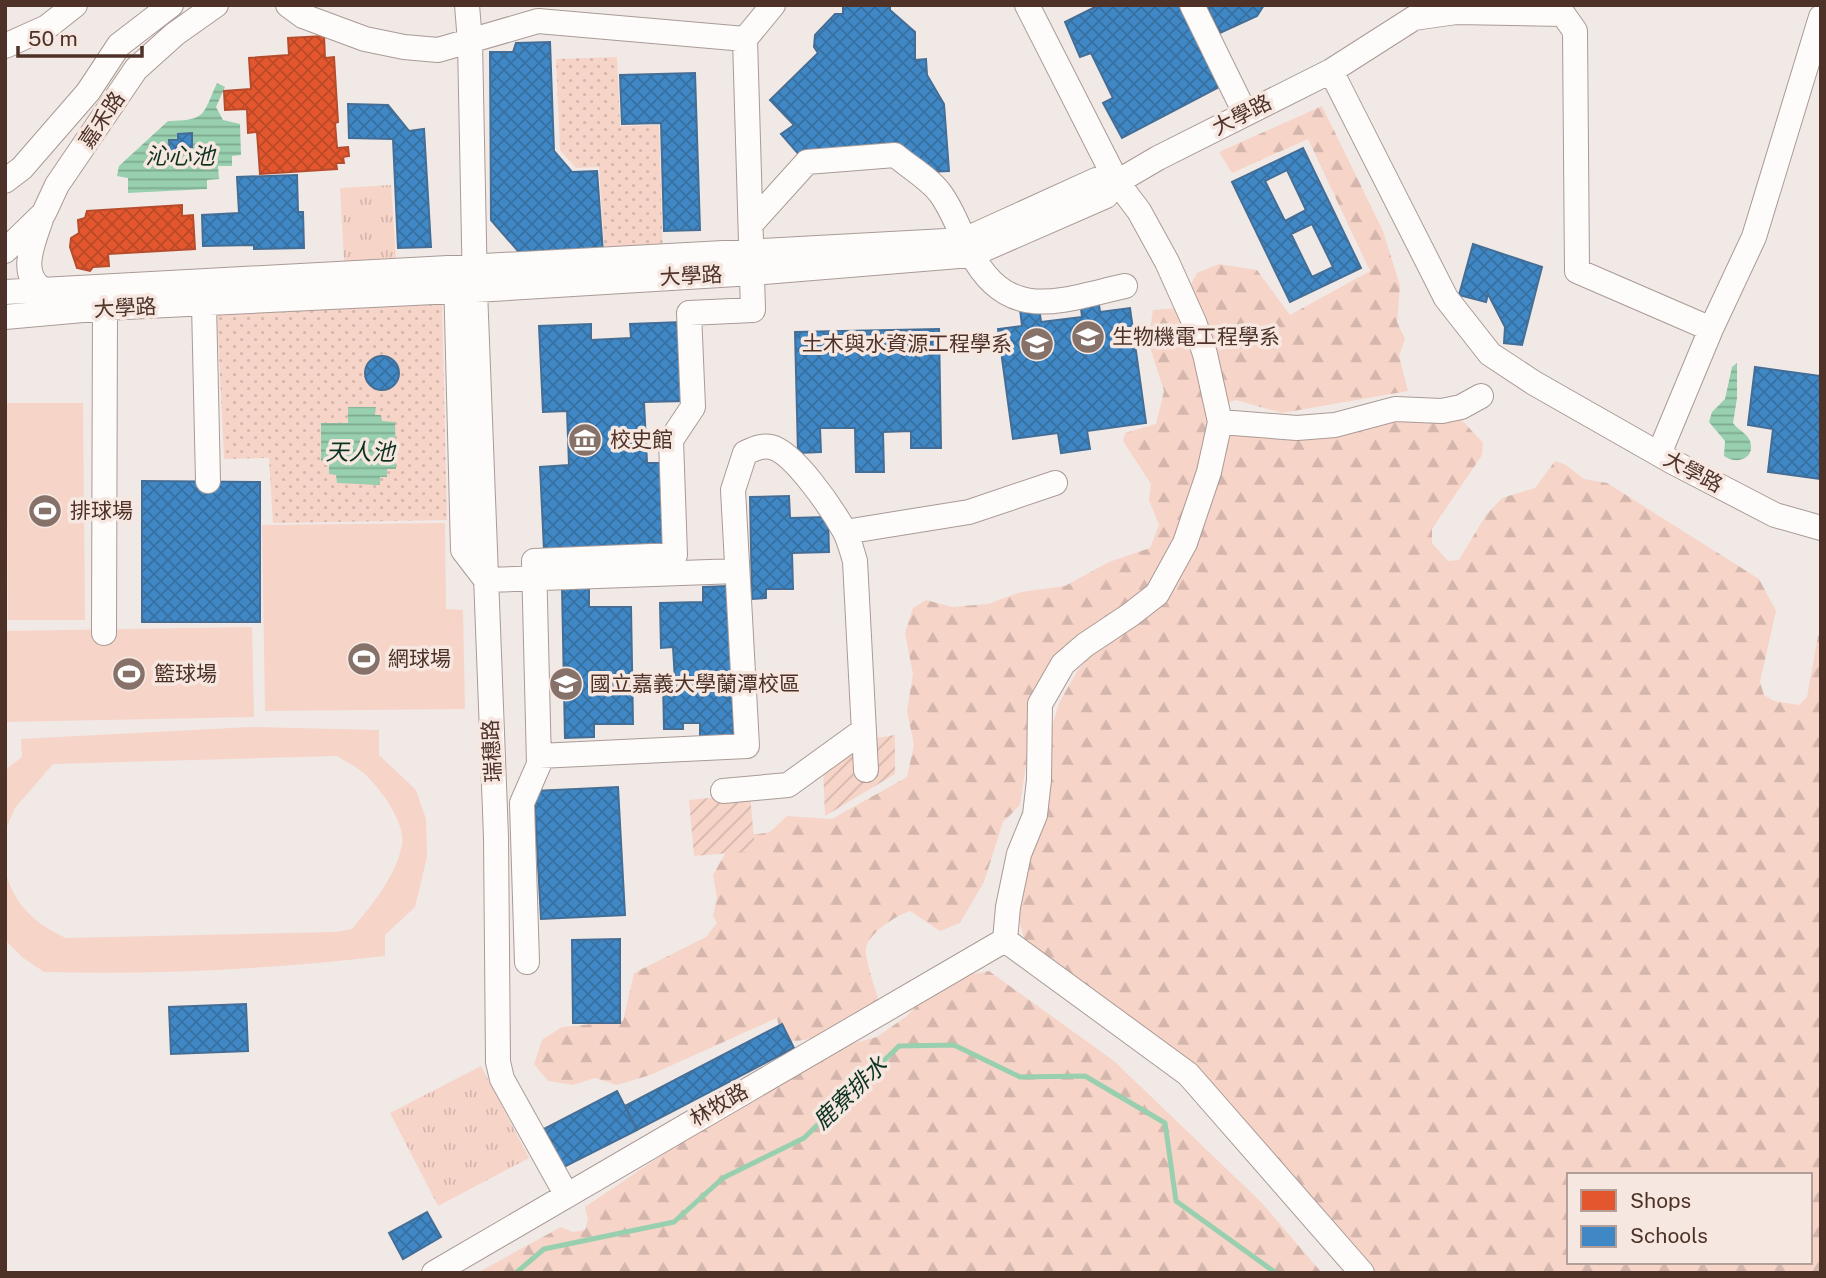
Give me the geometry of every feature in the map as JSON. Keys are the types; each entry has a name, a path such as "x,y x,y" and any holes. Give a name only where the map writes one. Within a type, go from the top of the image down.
{"street":[{"path":"5,46 47,27 75,5"},
{"path":"5,181 22,168 88,92 118,45 171,5"},
{"name":"嘉禾路","path":"5,251 44,213 57,186 136,69 175,34 216,5"},
{"path":"288,5 303,16 365,39 438,50 538,21 745,39"},
{"name":"瑞穗路","path":"467,5 470,42 466,279 486,580 496,837 498,1062 502,1079 566,1194"},
{"path":"527,962 522,803 539,764 534,561 675,555 671,440 693,407 689,313 752,310 745,39 773,5"},
{"path":"1027,5 1117,182 1139,211 1194,322 1205,354 1220,422 1209,472 1185,543 1157,594 1063,664 1040,704 1039,780 1035,815 1019,854 1005,940 1188,1074 1363,1273"},
{"path":"1192,5 1245,113"},
{"name":"大學路","path":"5,317 104,308 204,304 466,279 618,280 752,262 968,247 1106,196 1117,182 1245,113 1331,71 1414,18 1456,12 1563,14 1575,30 1577,271 1711,329"},
{"path":"1659,454 1711,329 1754,237 1821,17"},
{"name":"大學路","path":"1331,71 1446,298 1490,354 1534,383 1659,454 1775,515 1821,528"},
{"path":"751,224 807,162 895,155 940,192 968,247 990,279 1006,295 1036,303 1061,302 1125,286"},
{"path":"44,213 32,248 29,267 32,280 44,290"},
{"path":"5,292 466,279"},
{"path":"204,304 208,481"},
{"path":"104,308 104,633"},
{"path":"1220,422 1297,428 1335,425 1395,409 1442,411 1461,407 1481,396"},
{"path":"539,756 747,746 733,489 745,453 759,446 772,447 784,453 818,490 845,532 855,561 866,770"},
{"path":"845,532 969,512 1055,483"},
{"path":"486,580 737,571"},
{"path":"723,791 788,785 864,730"},
{"name":"林牧路","path":"434,1273 1005,940"}],"green space":[{"path":"617,57 620,126 659,125 663,260 605,263 599,167 576,168 560,150 556,59"},
{"path":"1322,106 1383,231 1400,286 1397,322 1405,339 1399,356 1408,391 1282,413 1236,400 1214,407 1206,452 1192,481 1167,565 1143,591 1114,611 1031,731 1020,805 1003,822 984,882 960,923 940,931 910,911 883,926 867,944 867,962 880,1006 847,1017 823,1033 806,1040 781,1040 777,1018 650,1075 617,1085 595,1078 573,1085 548,1081 534,1064 542,1040 562,1027 623,1021 634,973 706,937 717,923 713,916 717,899 713,875 729,847 743,837 770,832 787,816 832,819 907,777 914,745 907,711 913,674 905,633 913,608 926,600 952,607 988,604 1021,592 1065,586 1109,562 1150,548 1159,525 1149,500 1151,484 1123,441 1125,433 1156,424 1164,391 1148,341 1153,310 1178,308 1197,273 1219,264 1257,270 1290,315 1370,271 1308,139 1232,173 1219,152"},
{"path":"391,185 396,258 344,261 340,188"},
{"path":"442,303 447,520 273,523 269,458 224,459 217,312"},
{"name":"排球場","path":"6,403 83,403 85,620 8,620"},
{"path":"1387,411 1458,416 1483,443 1482,455 1432,529 1432,543 1448,561 1459,560 1486,515 1502,498 1535,488 1555,461 1566,465 1584,479 1607,483 1759,579 1776,611 1760,682 1764,695 1774,701 1799,705 1807,697 1818,636 1821,634 1821,1273 1370,1273 1201,1082 1019,952 1024,938 1007,878 1059,703 1078,670 1115,629 1158,596 1224,443 1239,426"},
{"name":"網球場","path":"445,523 446,609 463,610 465,709 265,711 262,525"},
{"name":"籃球場","path":"252,627 254,717 5,722 5,631"},
{"path":"250,727 379,730 379,755 416,790 426,819 427,857 415,907 385,935 385,956 215,970 44,972 22,957 5,940 5,870 14,893 27,912 44,926 66,938 336,932 352,929 389,879 399,857 402,836 391,806 378,788 362,771 337,756 53,764 15,808 5,831 5,770 22,757 21,739"},
{"path":"895,735 895,774 825,816 823,767 857,741"},
{"path":"750,794 755,851 694,856 689,800"},
{"path":"989,971 1114,1061 1261,1202 1322,1273 477,1273 561,1227 573,1232 585,1230 588,1219 585,1207 751,1095 832,1049 877,1037 907,1016 942,980"},
{"path":"481,1066 529,1158 438,1206 390,1113"}],"water":[{"name":"沁心池","path":"217,83 225,87 216,107 223,120 240,124 241,155 232,156 232,166 218,166 219,179 207,180 207,189 128,193 128,178 117,176 119,166 168,121 190,119 202,114"},
{"path":"1737,363 1737,398 1733,423 1749,438 1751,447 1748,456 1734,460 1724,456 1725,441 1709,422 1712,412 1725,399 1732,367"},
{"name":"天人池","path":"348,407 376,407 375,415 381,415 382,421 395,422 396,469 387,469 387,477 380,477 380,485 337,483 336,475 329,474 329,461 321,461 321,423 348,423"}],"building: Shops":[{"path":"324,36 325,58 334,57 337,148 348,147 349,156 343,157 344,163 336,163 337,169 260,174 257,132 248,133 247,109 225,110 224,91 251,89 249,58 289,55 288,38"},
{"path":"182,205 182,216 193,215 195,249 108,254 109,266 93,267 90,271 77,268 70,247 71,238 79,233 78,220 85,218 87,211"}],"building: Schools":[{"path":"843,5 890,5 890,10 915,32 915,60 926,59 927,75 944,104 949,171 925,172 894,148 801,157 781,134 794,125 770,100 818,53 814,47 815,35 835,14 843,14"},
{"path":"1099,5 1179,5 1219,87 1122,138 1103,103 1113,98 1091,53 1080,57 1065,22"},
{"path":"1206,5 1264,5 1257,16 1220,33"},
{"path":"550,42 554,151 572,172 597,171 603,253 524,258 491,220 490,52 513,52 516,43"},
{"path":"695,73 700,230 664,231 661,123 622,124 620,75"},
{"path":"348,104 388,105 409,131 424,129 431,247 398,248 393,139 349,138"},
{"path":"192,133 192,147 183,147 183,154 170,155 169,140 178,140 178,134"},
{"path":"1303,148 1361,268 1290,302 1232,182","holes":["1287,170 1306,210 1285,221 1265,181","1312,224 1333,267 1312,277 1291,234"]},
{"path":"297,175 298,212 303,212 304,248 203,246 202,215 239,213 237,177"},
{"path":"1473,244 1542,267 1522,345 1504,343 1505,327 1488,294 1486,302 1459,295"},
{"path":"1098,298 1100,312 1130,308 1146,423 1087,431 1090,449 1061,453 1058,433 1013,439 998,329 1022,326 1020,309 1039,307 1041,322 1082,317 1080,300"},
{"path":"682,322 686,401 644,402 647,463 661,463 665,545 544,550 540,467 569,465 567,411 543,412 539,326 591,324 591,340 631,338 630,324"},
{"path":"939,329 941,448 911,448 911,431 883,432 884,472 856,472 855,428 820,428 821,452 798,453 795,332"},
{"path":"382,356 394,361 399,373 394,385 382,390 370,385 365,373 370,361"},
{"path":"1755,367 1821,376 1821,479 1768,472 1773,429 1748,425"},
{"path":"142,481 260,482 260,622 142,622"},
{"path":"789,496 790,518 828,517 829,552 792,553 793,589 766,589 766,598 752,599 750,497"},
{"path":"728,586 734,740 700,741 700,723 683,723 683,729 664,729 663,681 675,681 673,647 661,648 660,603 703,602 703,587"},
{"path":"562,587 589,587 589,607 631,607 633,724 594,724 594,737 565,738"},
{"path":"618,787 625,915 541,919 534,791"},
{"path":"620,939 620,1023 573,1023 572,940"},
{"path":"246,1004 248,1051 171,1054 169,1007"},
{"path":"782,1024 794,1048 637,1130 625,1106"},
{"path":"617,1091 637,1130 564,1167 544,1129"},
{"path":"427,1212 441,1237 403,1259 389,1233"}],"waterway":[{"name":"鹿寮排水","path":"516,1273 544,1249 674,1222 723,1178 804,1138 899,1046 954,1045 1020,1077 1085,1076 1165,1123 1176,1201 1276,1273"}],"place":[{"name":"生物機電工程學系","path":"1088,337"},
{"name":"土木與水資源工程學系","path":"1037,344"},
{"name":"校史館","path":"585,440"},
{"name":"排球場","path":"45,511"},
{"name":"網球場","path":"364,659"},
{"name":"籃球場","path":"129,674"},
{"name":"國立嘉義大學蘭潭校區","path":"566,684"}]}
